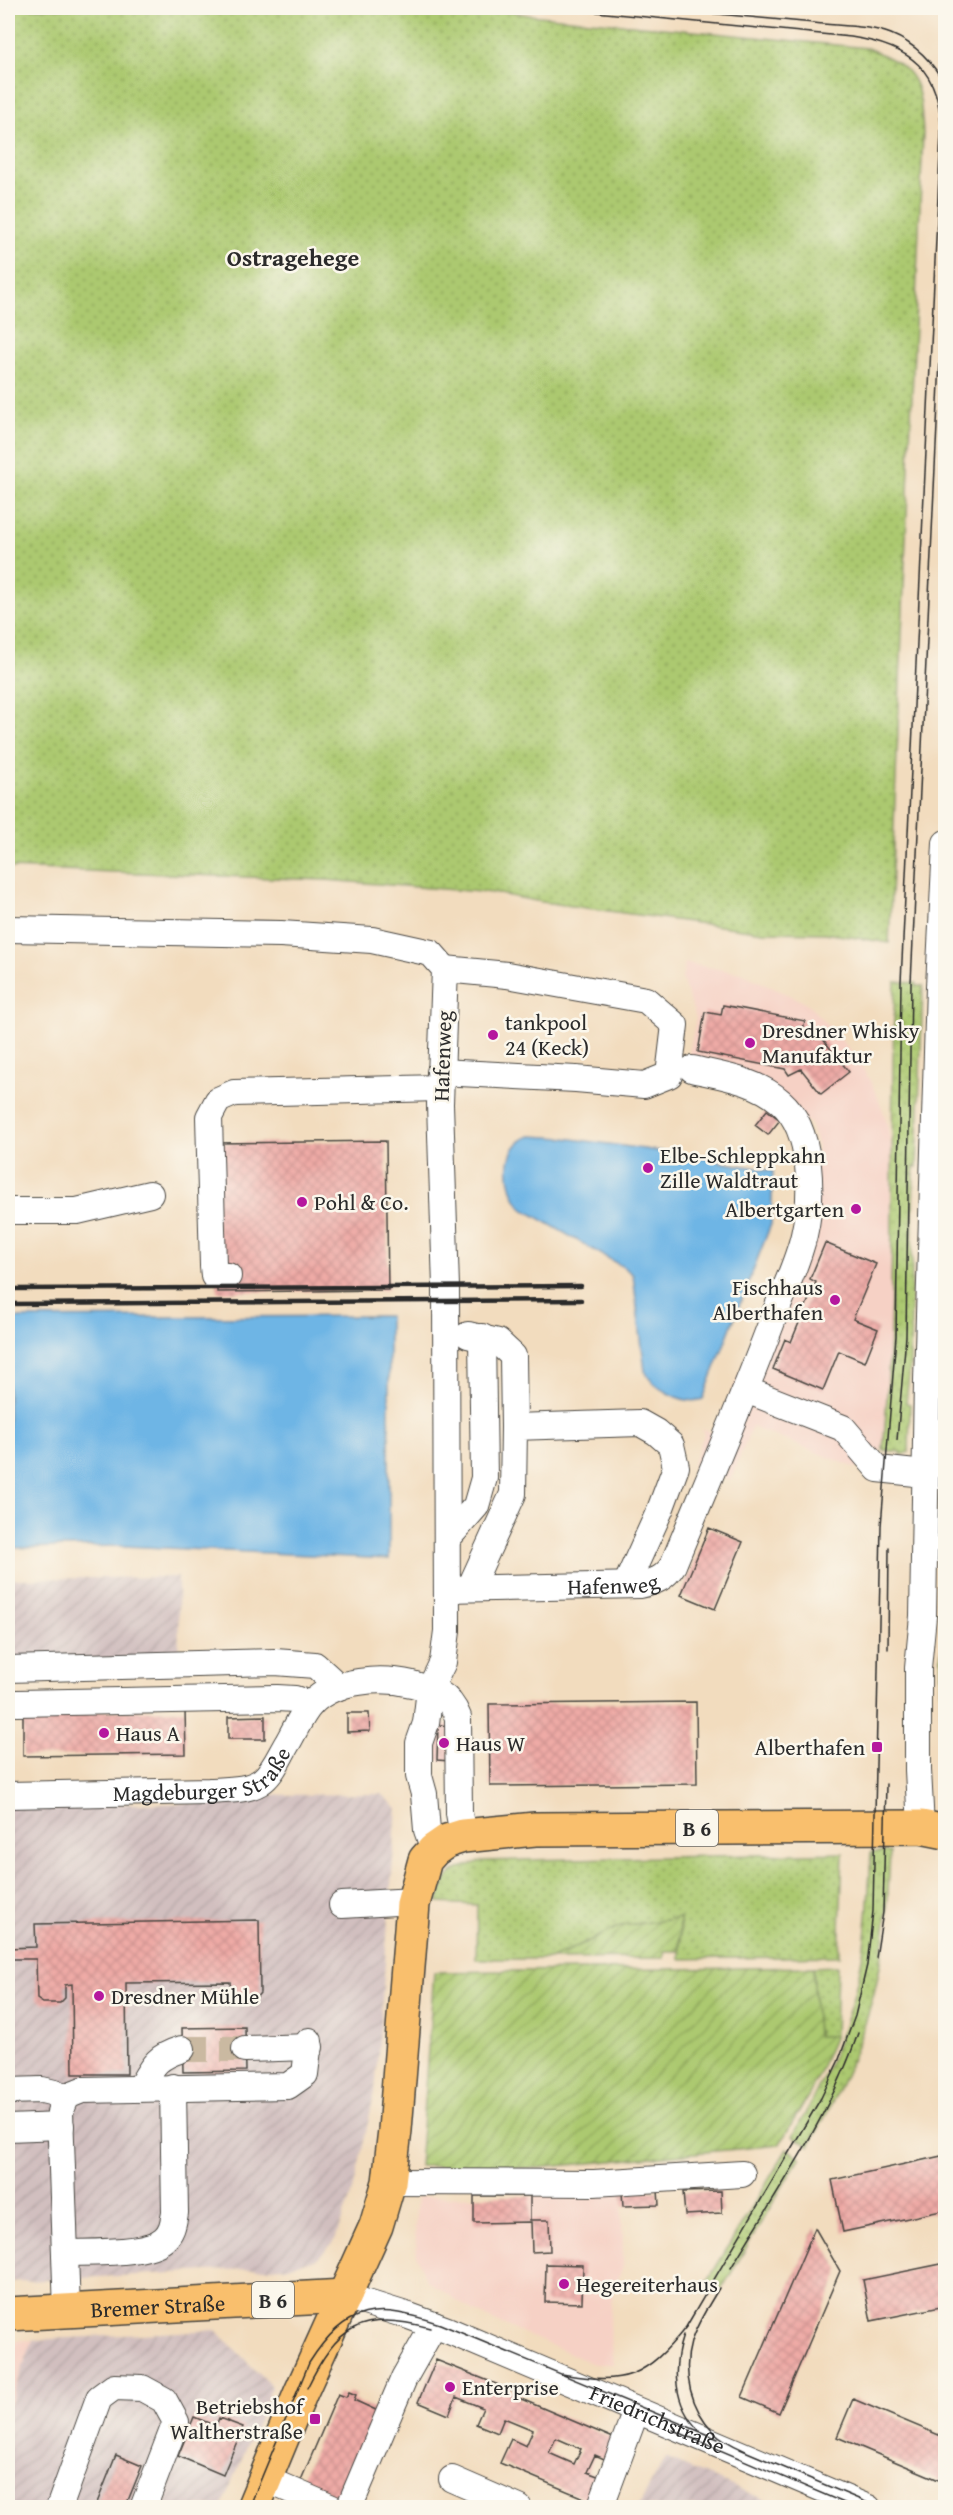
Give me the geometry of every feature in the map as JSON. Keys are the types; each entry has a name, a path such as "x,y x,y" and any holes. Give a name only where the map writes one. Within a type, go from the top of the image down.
{"main road":[{"name":"B 6","path":"434,1850 447,1841 463,1836 535,1829 937,1826"},
{"path":"259,2493 376,2226 389,2182 414,1901 425,1860 434,1850"},
{"name":"Bremer Straße","path":"8,2314 345,2296"}],"street":[{"path":"937,1826 918,1753 918,1668 923,1616 925,1474 936,1380 939,987 945,843"},
{"path":"8,929 280,934 372,940 431,952 445,969 507,975 646,1000 675,1025 669,1075 644,1085 576,1079 440,1080 234,1093 218,1100 209,1117 213,1266 214,1276 228,1276"},
{"name":"Hafenweg","path":"430,1689 442,1662 447,1631 459,1588 447,1539 446,1334 440,1080 445,969"},
{"path":"692,1069 748,1082 781,1102 799,1126 806,1150 809,1197 804,1236 746,1390 843,1428 878,1469 925,1474"},
{"path":"8,1210 77,1211 150,1194"},
{"path":"446,1334 482,1337 498,1342 513,1356 513,1494 459,1588"},
{"path":"447,1539 476,1506 484,1478 482,1337"},
{"name":"Hafenweg","path":"459,1588 626,1585 654,1582 666,1575 746,1390"},
{"path":"514,1427 640,1423 656,1432 670,1446 676,1467 660,1510 626,1585"},
{"path":"925,1517 945,1540"},
{"path":"8,1669 275,1662 315,1665 339,1687"},
{"name":"Magdeburger Straße","path":"8,1795 209,1791 242,1788 261,1782 310,1704 322,1694 339,1687 377,1681 402,1682 430,1689 452,1703 458,1717 459,1813 463,1836"},
{"path":"430,1689 426,1723 419,1743 419,1776 424,1794 427,1830 434,1850"},
{"path":"17,1703 277,1698 295,1699 310,1704"},
{"path":"342,1905 414,1901"},
{"path":"8,2091 42,2090 67,2096 81,2090 288,2085 305,2074 310,2044 246,2049"},
{"path":"140,2088 154,2062 182,2049"},
{"path":"65,2253 142,2248 162,2241 172,2229 175,2213 173,2087"},
{"path":"67,2096 60,2112 67,2311"},
{"path":"8,2128 61,2126"},
{"path":"389,2182 594,2183 742,2174"},
{"name":"Friedrichstraße","path":"345,2296 434,2325 868,2508"},
{"path":"349,2508 404,2378 434,2325"},
{"path":"59,2508 99,2398 114,2387 142,2388 164,2400 176,2422 143,2508"},
{"path":"600,2508 636,2411"},
{"path":"452,2479 519,2508"},
{"path":"259,2493 332,2508"}],"shaded area":[{"path":"685,963 741,973 806,1003 837,1034 861,1065 872,1084 885,1116 892,1148 886,1403 882,1449 856,1468 752,1427 730,1480 692,1465 704,1435 702,1429 714,1433 742,1368 793,1236 818,1148 810,1123 688,1059 696,1018 682,979"},
{"path":"178,1577 179,1671 65,1675 22,1684 8,1691 8,1579"},
{"path":"382,1794 397,1808 375,2091 353,2191 334,2242 315,2260 284,2267 8,2282 8,1805 249,1803 266,1795"},
{"path":"622,2191 623,2266 613,2292 609,2324 613,2364 594,2364 474,2312 426,2280 417,2256 415,2227 417,2197 530,2196"},
{"path":"216,2330 272,2387 222,2507 8,2507 8,2408 33,2340"},
{"path":"33,2340 8,2408 8,2341"},
{"path":"665,2458 783,2507 638,2507"}],"green space":[{"path":"8,8 489,8 529,15 867,48 897,63 907,71 918,89 923,134 889,943 825,933 764,932 542,902 494,893 326,880 8,868"},
{"path":"895,982 916,983 916,986 923,986 917,1167 914,1167 910,1365 906,1403 910,1404 909,1452 901,1455 901,1452 883,1450 890,1333"},
{"path":"945,1649 946,1754 941,1754 941,1650"},
{"path":"871,1852 890,1852 885,1930 878,1976 859,2042 831,2105 809,2146 793,2136 836,2048 852,2001 865,1941"},
{"path":"843,1853 839,1956 680,1959 680,1918 621,1926 550,1959 476,1959 477,1905 438,1903 444,1884 452,1873 483,1861"},
{"path":"680,1918 679,1951 664,1951 664,1958 550,1959 621,1926"},
{"path":"837,1966 835,2036 817,2037 813,1967"},
{"path":"813,1967 817,2036 835,2036 810,2093 779,2145 536,2168 419,2166 434,1972"},
{"path":"787,2149 800,2157 718,2295 704,2287"}],"water":[{"path":"531,1136 565,1138 716,1159 721,1162 773,1171 771,1224 703,1399 695,1401 678,1398 654,1384 645,1371 633,1275 625,1268 523,1209 517,1201 509,1180 510,1158 514,1148"},
{"path":"389,1316 389,1559 124,1546 8,1548 8,1318"}],"building":[{"name":"Dresdner Whisky Manufaktur","path":"723,1005 805,1021 802,1034 822,1038 849,1072 821,1094 801,1069 789,1075 785,1069 698,1052 705,1012 721,1015"},
{"path":"767,1110 780,1120 768,1135 755,1125"},
{"name":"Pohl & Co.","path":"386,1141 388,1290 217,1292 215,1143"},
{"name":"Fischhaus Alberthafen","path":"825,1243 876,1264 853,1319 878,1329 865,1362 839,1351 823,1390 773,1369 785,1339 791,1342 816,1282 810,1279"},
{"path":"709,1528 743,1542 715,1609 681,1595"},
{"path":"696,1702 697,1784 490,1786 489,1704"},
{"name":"Haus A","path":"185,1710 186,1754 23,1756 23,1712"},
{"path":"347,1713 369,1713 370,1731 347,1732"},
{"path":"265,1716 265,1739 228,1739 228,1717"},
{"name":"Haus W","path":"438,1725 451,1726 450,1761 437,1760"},
{"name":"Dresdner Mühle","path":"259,1920 260,1993 255,1999 236,1999 231,1994 230,1982 126,1983 127,2074 73,2074 72,1984 65,1985 65,1998 60,2003 43,2003 37,1999 36,1959 8,1959 8,1948 36,1947 35,1924"},
{"path":"245,2027 246,2071 183,2072 182,2028"},
{"path":"946,2155 946,2210 843,2232 832,2180"},
{"path":"658,2190 659,2205 623,2206 622,2192"},
{"path":"721,2191 722,2213 685,2215 683,2192"},
{"path":"474,2196 530,2196 530,2220 549,2220 550,2251 532,2252 531,2222 474,2223"},
{"path":"815,2228 840,2271 779,2413 742,2397"},
{"path":"946,2263 946,2306 871,2321 863,2280"},
{"name":"Hegereiterhaus","path":"546,2264 583,2265 582,2303 545,2302"},
{"path":"436,2360 521,2394 519,2398 618,2440 609,2461 595,2455 587,2472 603,2478 593,2502 500,2463 511,2439 526,2446 533,2430 504,2418 498,2433 476,2424 483,2408 456,2397 449,2415 418,2402","holes":["556,2438 581,2449 574,2464 549,2453"]},
{"path":"349,2392 356,2395 354,2400 378,2411 339,2504 298,2487 338,2394 346,2397"},
{"path":"853,2399 946,2438 946,2483 837,2437"},
{"path":"194,2417 216,2426 219,2418 243,2427 223,2475 178,2456"},
{"path":"116,2455 142,2466 125,2508 95,2508"}],"tunnel":[{"path":"182,2049 245,2049"}],"tram line":[{"path":"555,8 851,37 872,41 906,55 928,77 940,111 941,133 901,982 896,1336 881,1526 873,1911 867,1965 855,2016 838,2062 821,2098 686,2327 658,2357 633,2374 603,2378 562,2374"},
{"path":"654,8 853,26 882,31 900,38 916,49 930,62 946,87"},
{"path":"897,1440 906,1336 911,983 946,232"},
{"path":"888,1649 889,1547"},
{"path":"876,1958 883,1912 886,1784"},
{"path":"731,2268 818,2124 847,2063 858,2033"},
{"path":"719,2288 691,2342 688,2354 688,2378 694,2402 706,2423 721,2438 746,2451"},
{"path":"249,2508 309,2363 336,2329 350,2319 365,2314 399,2313 440,2324 718,2439"},
{"path":"307,2388 329,2350 341,2337 354,2328 386,2321 430,2328"},
{"path":"683,2335 677,2360 677,2386 684,2409 699,2430"},
{"path":"673,2430 856,2508"},
{"path":"740,2449 880,2508"}],"railway":[{"path":"8,1289 581,1286"},
{"path":"8,1304 581,1300"}],"place":[{"name":"tankpool 24 (Keck)","path":"493,1035"},
{"name":"Dresdner Whisky Manufaktur","path":"750,1043"},
{"name":"Elbe-Schleppkahn Zille Waldtraut","path":"648,1168"},
{"name":"Pohl & Co.","path":"302,1202"},
{"name":"Albertgarten","path":"856,1209"},
{"name":"Fischhaus Alberthafen","path":"835,1300"},
{"name":"Haus A","path":"104,1733"},
{"name":"Haus W","path":"444,1743"},
{"name":"Alberthafen","path":"877,1747"},
{"name":"Dresdner Mühle","path":"99,1996"},
{"name":"Hegereiterhaus","path":"564,2284"},
{"name":"Enterprise","path":"450,2387"},
{"name":"Betriebshof Waltherstraße","path":"315,2419"}],"district":[{"name":"Ostragehege","path":"293,257"}]}
